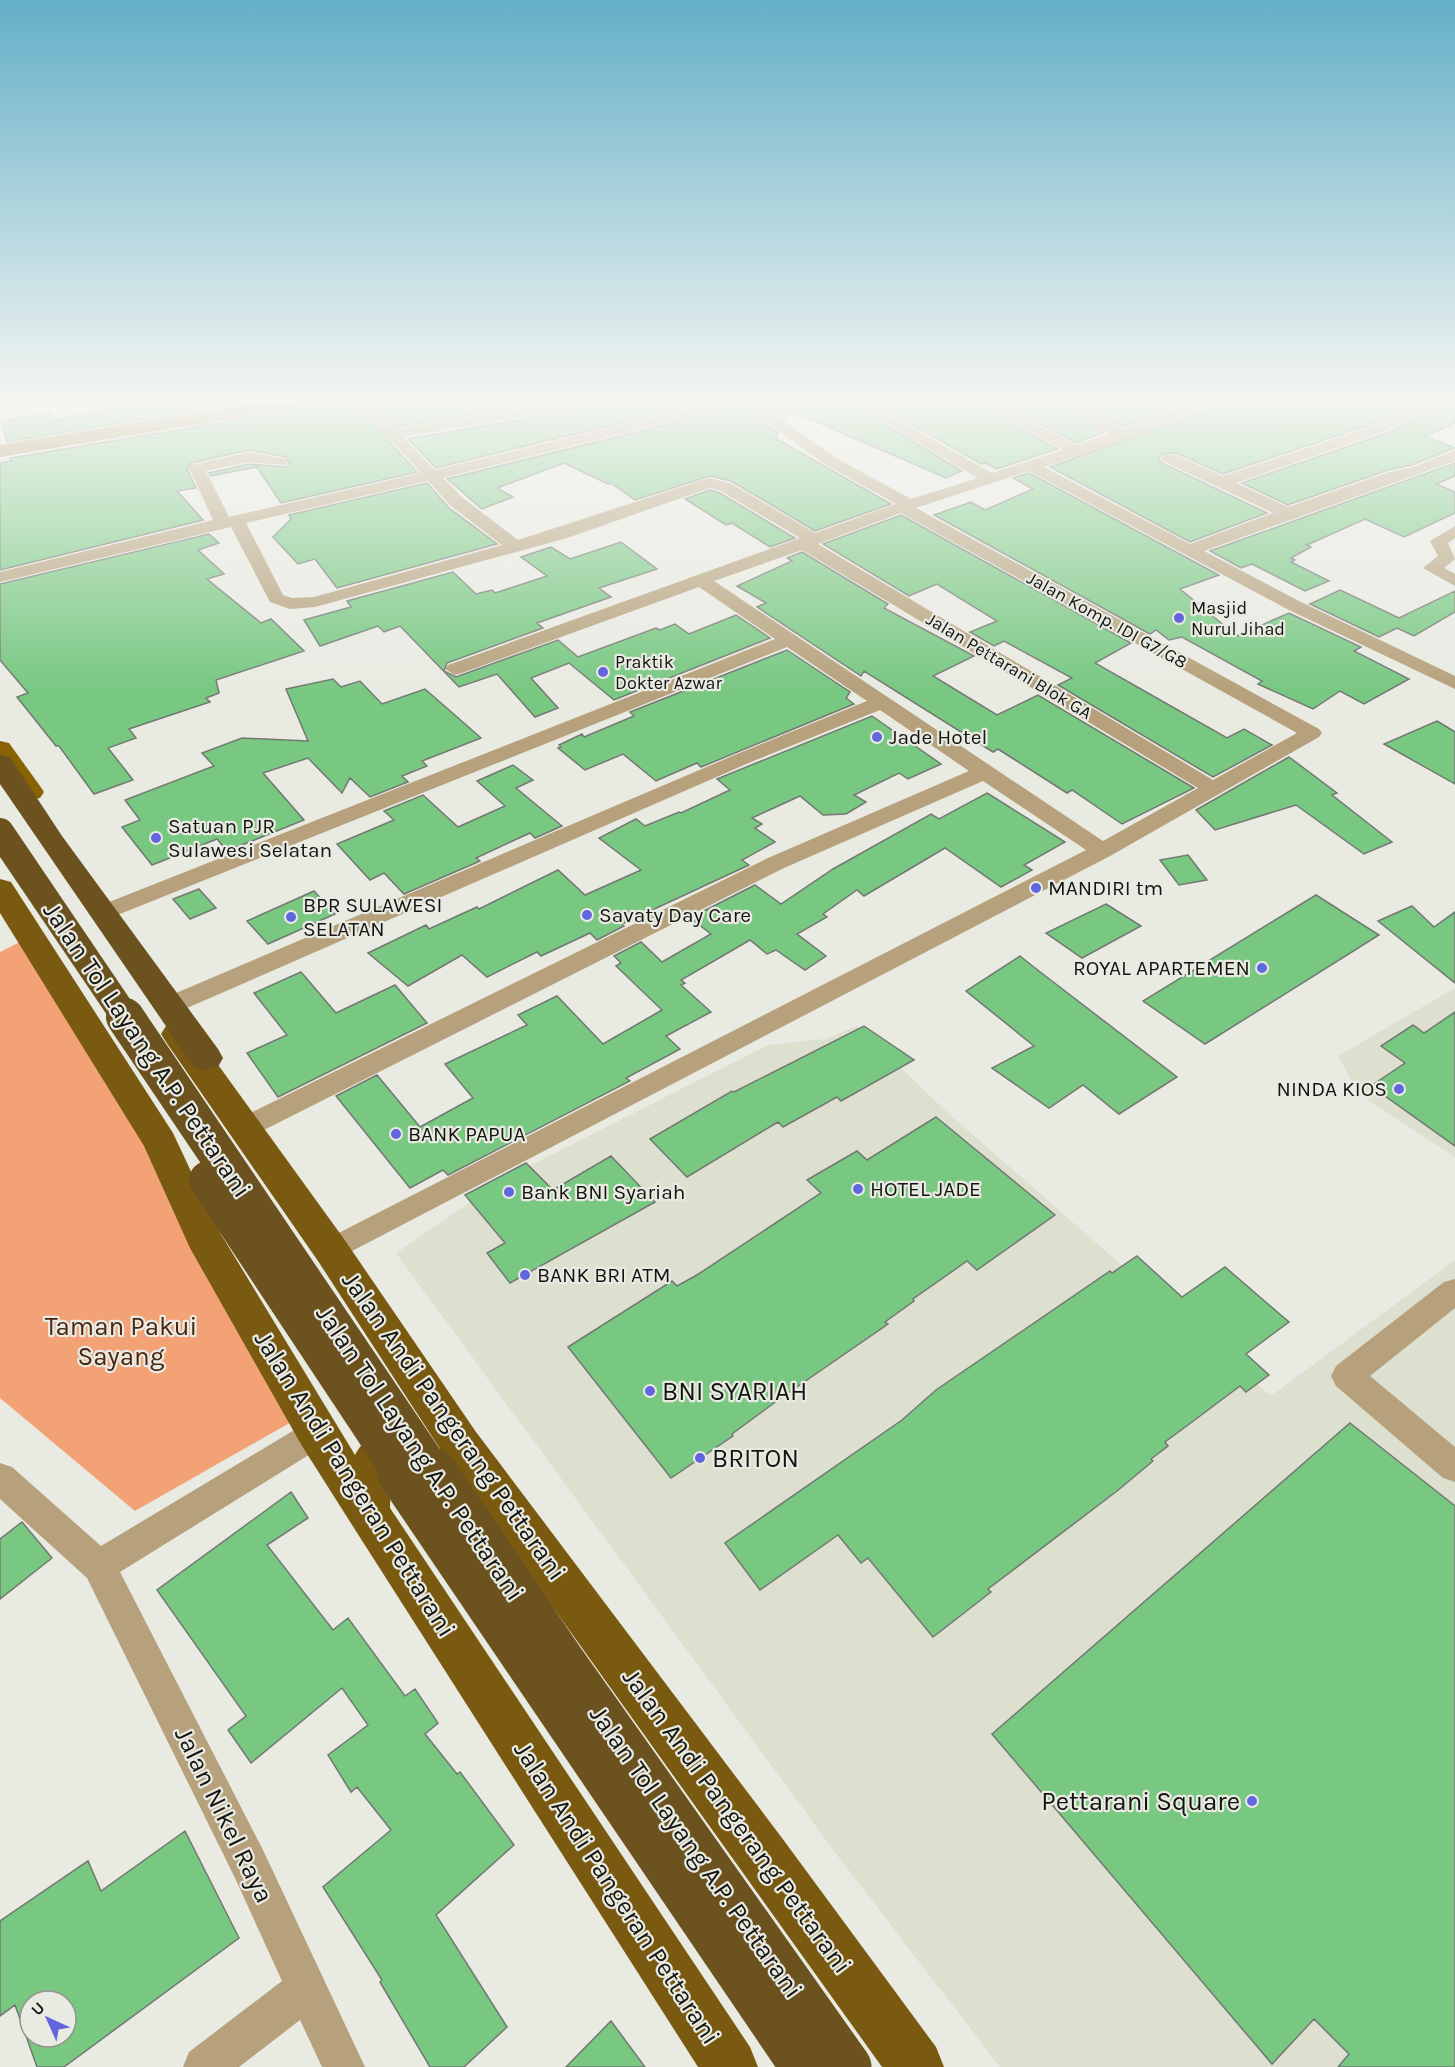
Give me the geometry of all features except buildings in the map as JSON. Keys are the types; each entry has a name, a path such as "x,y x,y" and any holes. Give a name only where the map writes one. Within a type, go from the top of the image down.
{"highway":[{"path":"0,763 142,967 209,1070"},
{"name":"Jalan Andi Pangerang Pettarani","path":"0,779 209,1070 244,1128 331,1250 461,1445 764,1856 916,2067"},
{"name":"Jalan Tol Layang A.P. Pettarani","path":"0,832 554,1651 847,2067"},
{"name":"Jalan Tol Layang A.P. Pettarani","path":"0,859 325,1359 805,2067"},
{"name":"Jalan Andi Pangeran Pettarani","path":"0,889 160,1142 203,1237 274,1355 317,1433 730,2067"},
{"path":"274,1355 297,1370 319,1374 343,1366 364,1348 370,1327 364,1299"},
{"path":"369,1514 367,1474 376,1456 392,1443 411,1433 431,1433 461,1445"}],"main road":[{"path":"0,749 195,1027 209,1070"}],"street":[{"name":"Jalan Pettarani Blok GA","path":"215,497 276,598 290,604 315,602 516,547 669,497"},
{"path":"0,577 337,497"},
{"path":"452,497 516,547"},
{"name":"Jalan Pettarani Blok GA","path":"742,497 810,542 1212,788"},
{"name":"Jalan Komp. IDI G7/G8","path":"892,497 1312,732 1212,788"},
{"path":"455,669 932,497"},
{"path":"1092,497 1295,606 1455,683"},
{"path":"1254,497 1287,513"},
{"path":"1192,549 1331,497"},
{"path":"1455,531 1439,542 1448,557 1432,568 1455,581"},
{"path":"702,581 1102,851"},
{"path":"112,909 788,640"},
{"path":"178,1002 744,758 881,703"},
{"path":"244,1128 776,863 985,772"},
{"path":"331,1250 1102,851 1212,788"},
{"path":"1455,1291 1347,1376 1455,1467"},
{"path":"0,1478 99,1566 317,1433"},
{"name":"Jalan Nikel Raya","path":"99,1566 244,1854 344,2067"},
{"path":"204,2067 307,1988"}],"shaded area":[{"path":"1455,988 1455,1157 1359,1094 1338,1056"},
{"path":"857,1026 948,1113 1271,1396 1455,1260 1455,2067 1000,2067 834,1851 396,1253 502,1180 768,1045 825,1039"}],"green space":[{"name":"Taman Pakui Sayang","path":"20,942 307,1413 135,1511 0,1398 0,952"}],"place":[{"name":"Masjid Nurul Jihad","path":"1179,618"},
{"name":"Praktik Dokter Azwar","path":"603,672"},
{"name":"Jade Hotel","path":"877,737"},
{"name":"Satuan PJR Sulawesi Selatan","path":"156,838"},
{"name":"MANDIRI tm","path":"1036,888"},
{"name":"Savaty Day Care","path":"587,915"},
{"name":"BPR SULAWESI SELATAN","path":"291,917"},
{"name":"ROYAL APARTEMEN","path":"1262,968"},
{"name":"NINDA KIOS","path":"1399,1089"},
{"name":"BANK PAPUA","path":"396,1134"},
{"name":"HOTEL JADE","path":"858,1189"},
{"name":"Bank BNI Syariah","path":"509,1192"},
{"name":"BANK BRI ATM","path":"525,1275"},
{"name":"BNI SYARIAH","path":"650,1391"},
{"name":"BRITON","path":"700,1458"},
{"name":"Pettarani Square","path":"1252,1801"}]}
